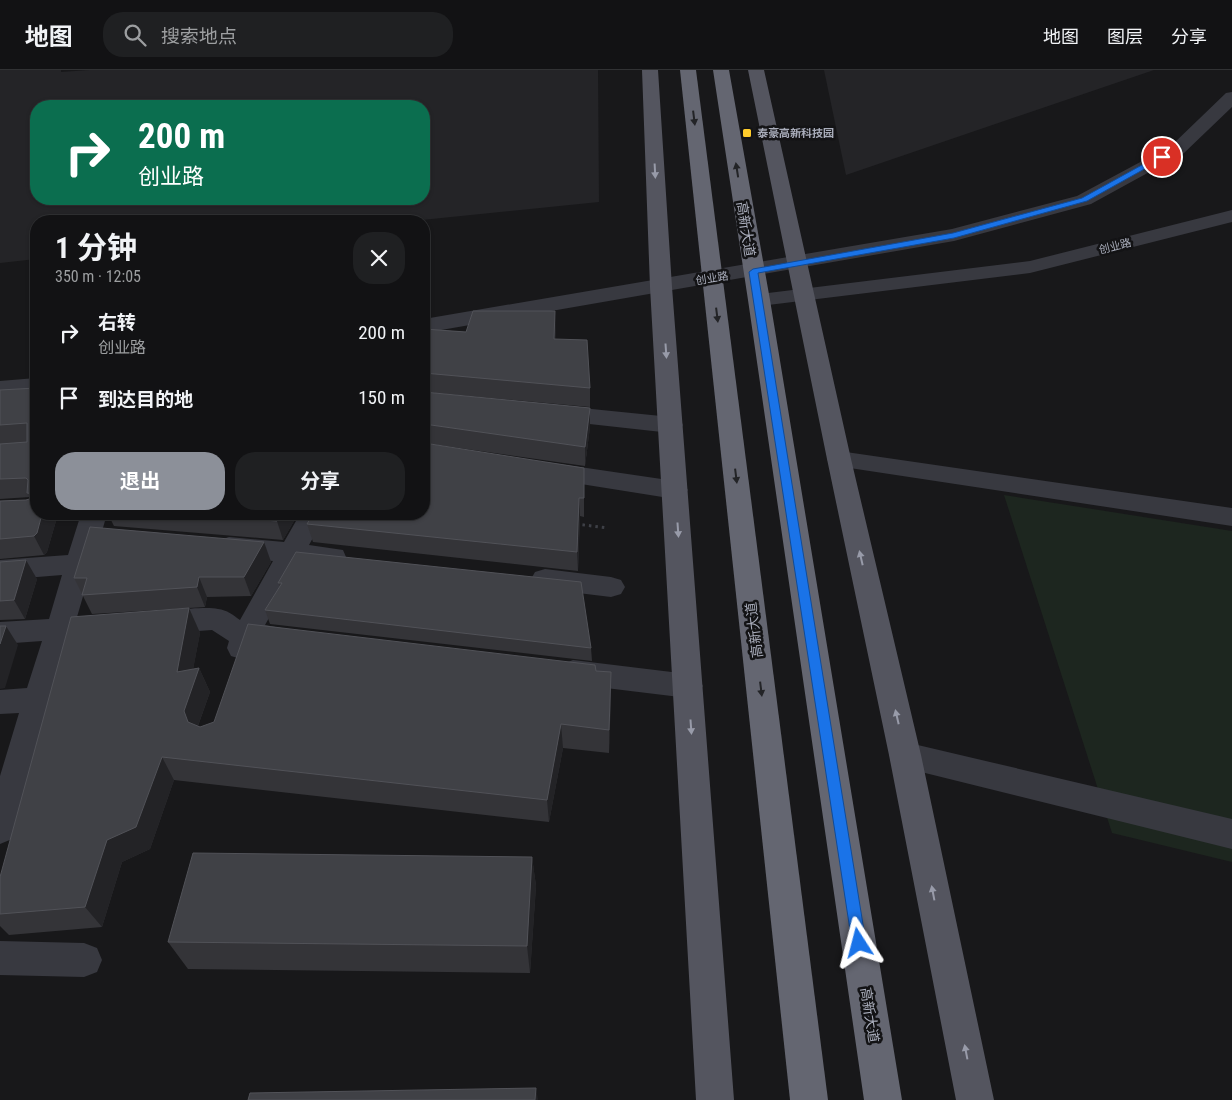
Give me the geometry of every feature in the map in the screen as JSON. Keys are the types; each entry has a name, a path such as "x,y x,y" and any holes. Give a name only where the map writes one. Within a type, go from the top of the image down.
{"highway":[{"name":"高新大道","path":"688,70 809,1100"},
{"name":"高新大道","path":"721,70 759,300 883,1100"}],"main road":[{"path":"650,70 662,287 715,1100"},
{"path":"756,70 838,459 905,755 975,1100"}],"street":[{"name":"创业路","path":"430,326 753,272 954,235 1084,200 1178,148 1232,97"},
{"name":"创业路","path":"759,300 1030,267 1232,216"},
{"path":"0,389 30,386"},
{"path":"532,411 671,425"},
{"path":"838,459 1232,517"},
{"path":"520,467 675,490"},
{"path":"234,671 246,634 310,520"},
{"path":"0,829 9,770 39,700 91,524 117,538"},
{"path":"204,545 292,552 359,560"},
{"path":"0,570 79,564"},
{"path":"524,577 611,586"},
{"path":"0,633 217,619 238,633 305,641"},
{"path":"550,670 688,686"},
{"path":"0,702 39,700"},
{"path":"905,755 1232,834"},
{"path":"0,958 84,960"}],"path":[{"path":"569,523 608,528"}],"shaded area":[{"path":"0,70 61,70 61,72 89,70 598,70 599,202 430,219 430,215 30,215 30,260 0,263"},
{"path":"824,70 1154,70 846,175"},
{"path":"1004,495 1232,531 1232,862 1112,833"}],"building":[{"path":"473,311 555,311 554,339 587,340 590,388 430,374 430,329 466,332"},
{"path":"30,388 30,493 27,493 28,480 26,478 0,479 0,444 27,442 27,423 0,425 0,390"},
{"path":"430,393 590,408 585,447 430,425"},
{"path":"430,444 584,468 584,498 579,498 577,552 307,524 309,520 430,520"},
{"path":"30,499 30,520 40,520 37,533 34,536 0,539 0,501"},
{"path":"90,527 264,542 244,577 199,577 197,587 82,595 87,578 74,578"},
{"path":"296,552 581,582 591,648 265,610 282,583 278,583"},
{"path":"26,560 14,600 0,601 0,562"},
{"path":"189,608 177,672 199,668 184,711 188,722 200,727 214,722 248,624 595,665 596,671 611,672 609,730 561,724 547,800 162,757 136,827 107,840 85,907 0,914 0,877 71,617"},
{"path":"0,626 6,626 0,644"},
{"path":"193,853 532,857 527,946 168,942"},
{"path":"536,1088 535,1100 248,1100 250,1093"}],"place":[{"name":"泰豪高新科技园","path":"747,133"}],"route":[{"path":"859,943 759,300 753,272 954,235 1084,200 1162,157"}]}
